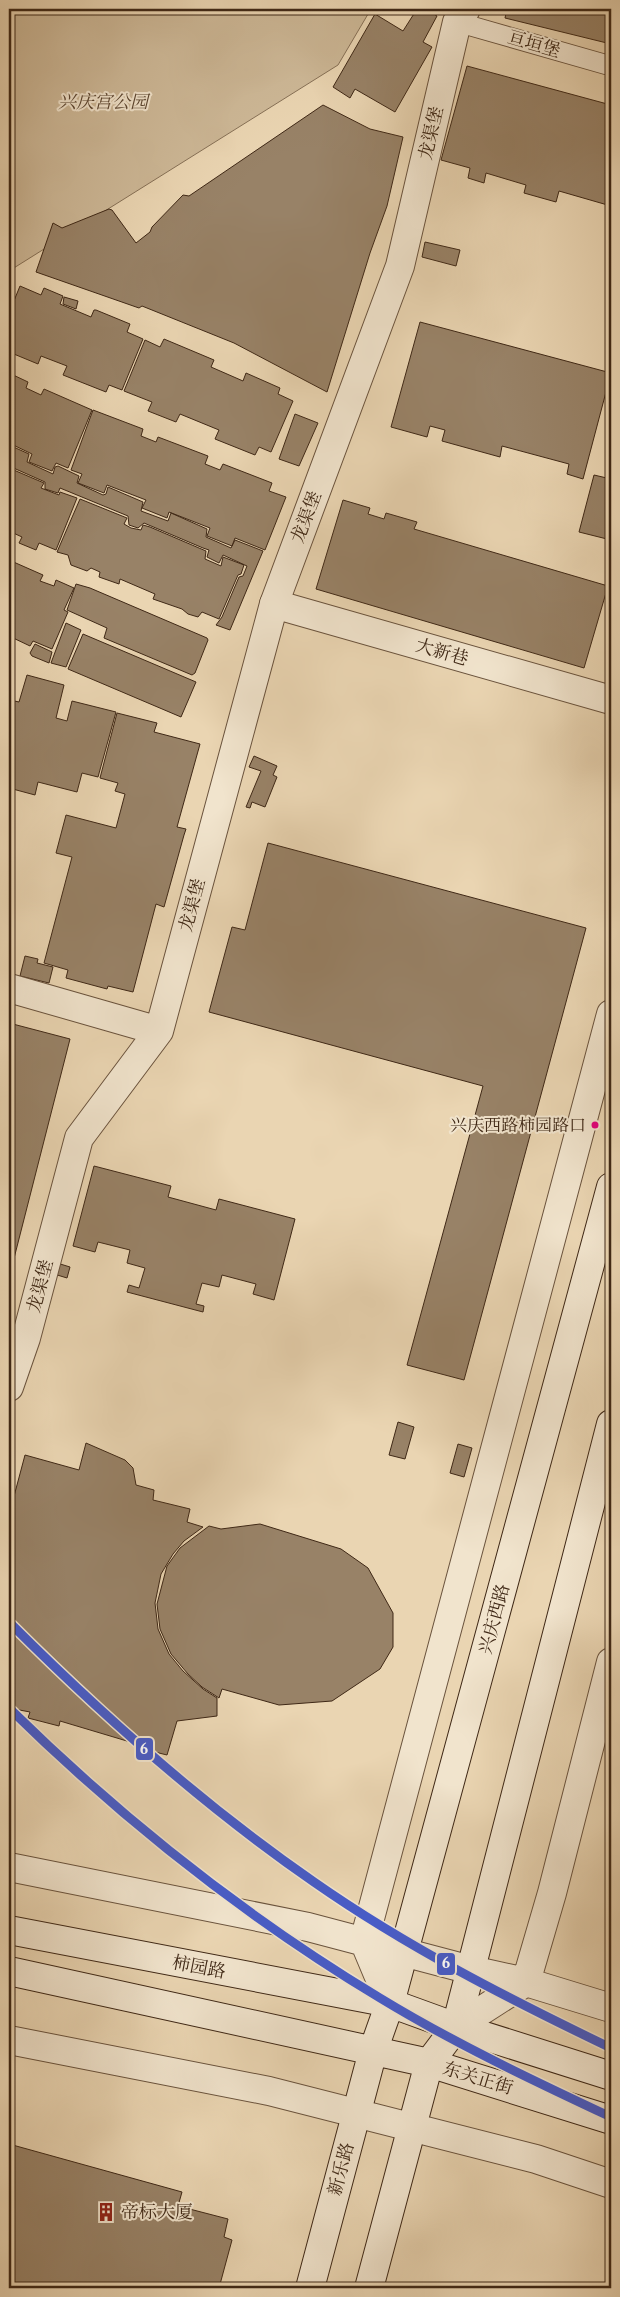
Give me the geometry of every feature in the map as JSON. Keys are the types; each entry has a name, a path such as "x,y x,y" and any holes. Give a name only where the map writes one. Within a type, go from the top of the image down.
{"street":[{"name":"龙渠堡","path":"9,1387 26,1338 79,1138 159,1030 274,604 400,266 461,15"},
{"name":"大新巷","path":"274,604 611,700"},
{"path":"9,988 159,1030"},
{"path":"611,1014 364,1941 390,2003 456,2027 611,2076"},
{"name":"兴庆西路","path":"373,2050 390,2003 611,1187"},
{"path":"456,2027 611,1424"},
{"path":"369,2288 429,2063 456,2027 526,1982 552,1893 611,1662"},
{"path":"9,1867 308,1927 471,1970 526,1982 611,2008"},
{"name":"柿园路","path":"9,1930 390,2003"},
{"path":"9,1972 373,2050"},
{"path":"9,2040 269,2091 536,2159 611,2184"},
{"name":"东关正街","path":"373,2050 429,2063 611,2120"},
{"name":"新乐路","path":"310,2288 373,2050"}],"lane":[{"name":"亘垣堡","path":"461,15 611,66"}],"green space":[{"name":"兴庆宫公园","path":"9,9 371,9 338,65 9,271"}],"building":[{"path":"417,9 425,9 437,16 423,42 432,47 395,112 355,89 350,98 333,87 375,14 403,31"},
{"path":"507,9 611,9 611,44 505,18"},
{"path":"467,66 611,105 611,206 559,191 556,202 524,193 526,185 486,173 484,183 468,178 470,168 441,160"},
{"path":"323,105 370,129 403,137 387,206 370,253 327,392 234,343 142,306 139,308 36,272 53,223 62,228 109,209 112,210 136,243 150,232 152,227 183,195 189,196"},
{"path":"425,242 460,250 456,266 422,257"},
{"path":"20,286 41,295 44,288 63,296 60,304 91,317 94,310 96,310 130,324 127,332 143,339 122,390 109,385 106,392 63,375 67,366 41,356 38,364 9,352 9,313"},
{"path":"64,297 78,301 76,309 63,304"},
{"path":"420,322 611,373 583,479 567,474 569,464 502,446 500,457 442,441 445,430 430,426 427,437 391,427"},
{"path":"164,339 214,360 211,367 243,381 246,373 280,388 278,394 293,401 271,452 259,447 255,455 215,439 219,430 180,414 176,422 148,411 152,402 124,391 145,340 160,347"},
{"path":"9,373 28,382 26,388 41,395 44,389 92,410 68,468 56,463 52,471 29,462 32,454 9,443"},
{"path":"93,410 143,429 141,436 156,442 158,437 208,456 205,464 220,470 223,464 272,483 269,491 286,497 265,550 235,538 232,546 207,536 210,528 169,512 167,518 142,508 146,500 107,485 104,493 78,483 82,474 71,470"},
{"path":"295,414 318,423 299,466 279,459"},
{"path":"9,445 29,454 27,462 53,474 55,467 58,466 79,476 77,483 103,495 106,494 108,487 143,502 141,511 168,521 171,513 207,529 206,537 231,548 235,540 263,551 230,630 216,625 222,617 239,577 243,576 247,566 223,555 219,563 207,557 209,550 144,523 138,528 129,525 128,516 60,488 58,493 45,489 45,482 9,466"},
{"path":"9,468 44,483 41,488 59,495 60,492 77,498 56,550 39,543 36,550 19,543 22,537 9,531"},
{"path":"594,475 611,479 611,540 579,532"},
{"path":"80,499 127,518 124,524 131,528 141,530 143,525 150,527 206,551 205,559 221,566 223,557 244,565 219,619 202,612 198,617 188,614 182,609 153,599 155,594 120,579 119,584 99,577 100,572 91,568 87,571 71,565 68,555 57,552"},
{"path":"343,500 370,508 368,514 384,519 386,513 417,522 414,529 608,586 584,668 316,589"},
{"path":"9,560 43,575 40,581 54,586 56,580 74,588 64,610 68,612 52,649 33,641 30,646 9,636"},
{"path":"76,584 90,588 207,638 208,640 195,673 192,675 104,638 107,628 67,610"},
{"path":"66,623 81,630 66,667 51,663"},
{"path":"83,634 196,682 181,717 68,669"},
{"path":"35,644 52,652 49,663 32,656 30,653"},
{"path":"27,675 64,685 56,718 67,721 72,701 116,712 98,777 82,773 77,792 38,782 35,795 9,788 9,684 14,685 10,700 19,702"},
{"path":"117,713 157,723 154,732 200,744 177,827 186,829 164,907 156,904 133,992 108,986 107,989 66,978 68,970 44,963 72,857 56,853 66,815 116,828 125,794 115,791 118,783 100,778"},
{"path":"254,756 277,766 273,775 277,777 265,807 252,802 250,808 246,807 261,771 249,767"},
{"path":"268,843 586,928 464,1380 407,1365 483,1086 209,1012 232,927 245,930"},
{"path":"25,956 38,959 37,963 53,967 49,983 20,976"},
{"path":"9,1023 70,1039 9,1278"},
{"path":"94,1166 171,1186 168,1197 216,1210 219,1199 295,1219 274,1300 253,1294 256,1284 222,1275 219,1287 202,1283 196,1304 204,1306 203,1312 127,1292 129,1285 139,1288 145,1268 127,1263 130,1250 98,1242 95,1252 73,1246"},
{"path":"57,1263 70,1267 67,1278 54,1274"},
{"path":"398,1422 414,1427 405,1459 389,1455"},
{"path":"86,1443 125,1460 133,1468 136,1485 154,1490 153,1500 190,1509 187,1522 203,1527 184,1541 173,1554 161,1574 155,1603 158,1629 169,1654 183,1671 203,1689 217,1698 217,1716 177,1721 167,1755 147,1750 147,1747 60,1721 59,1726 28,1718 30,1712 9,1708 9,1515 25,1455 79,1470"},
{"path":"458,1444 472,1448 464,1477 450,1473"},
{"path":"260,1524 341,1549 368,1568 393,1613 393,1647 380,1669 332,1701 279,1705 222,1689 219,1698 202,1687 188,1674 171,1654 160,1629 157,1604 167,1566 180,1548 209,1526 221,1529"},
{"name":"帝标大厦","path":"9,2144 182,2192 178,2206 228,2219 224,2237 232,2240 219,2288 9,2288"}],"transit line":[{"name":"6","path":"9,1622 118,1726 233,1823 273,1853 349,1906 422,1950 535,2011 611,2048"},
{"name":"6","path":"9,1708 140,1827 186,1864 281,1934 380,1998 436,2030 523,2075 611,2117"}],"place":[{"name":"兴庆西路柿园路口","path":"595,1125"},
{"name":"帝标大厦","path":"106,2212"}]}
